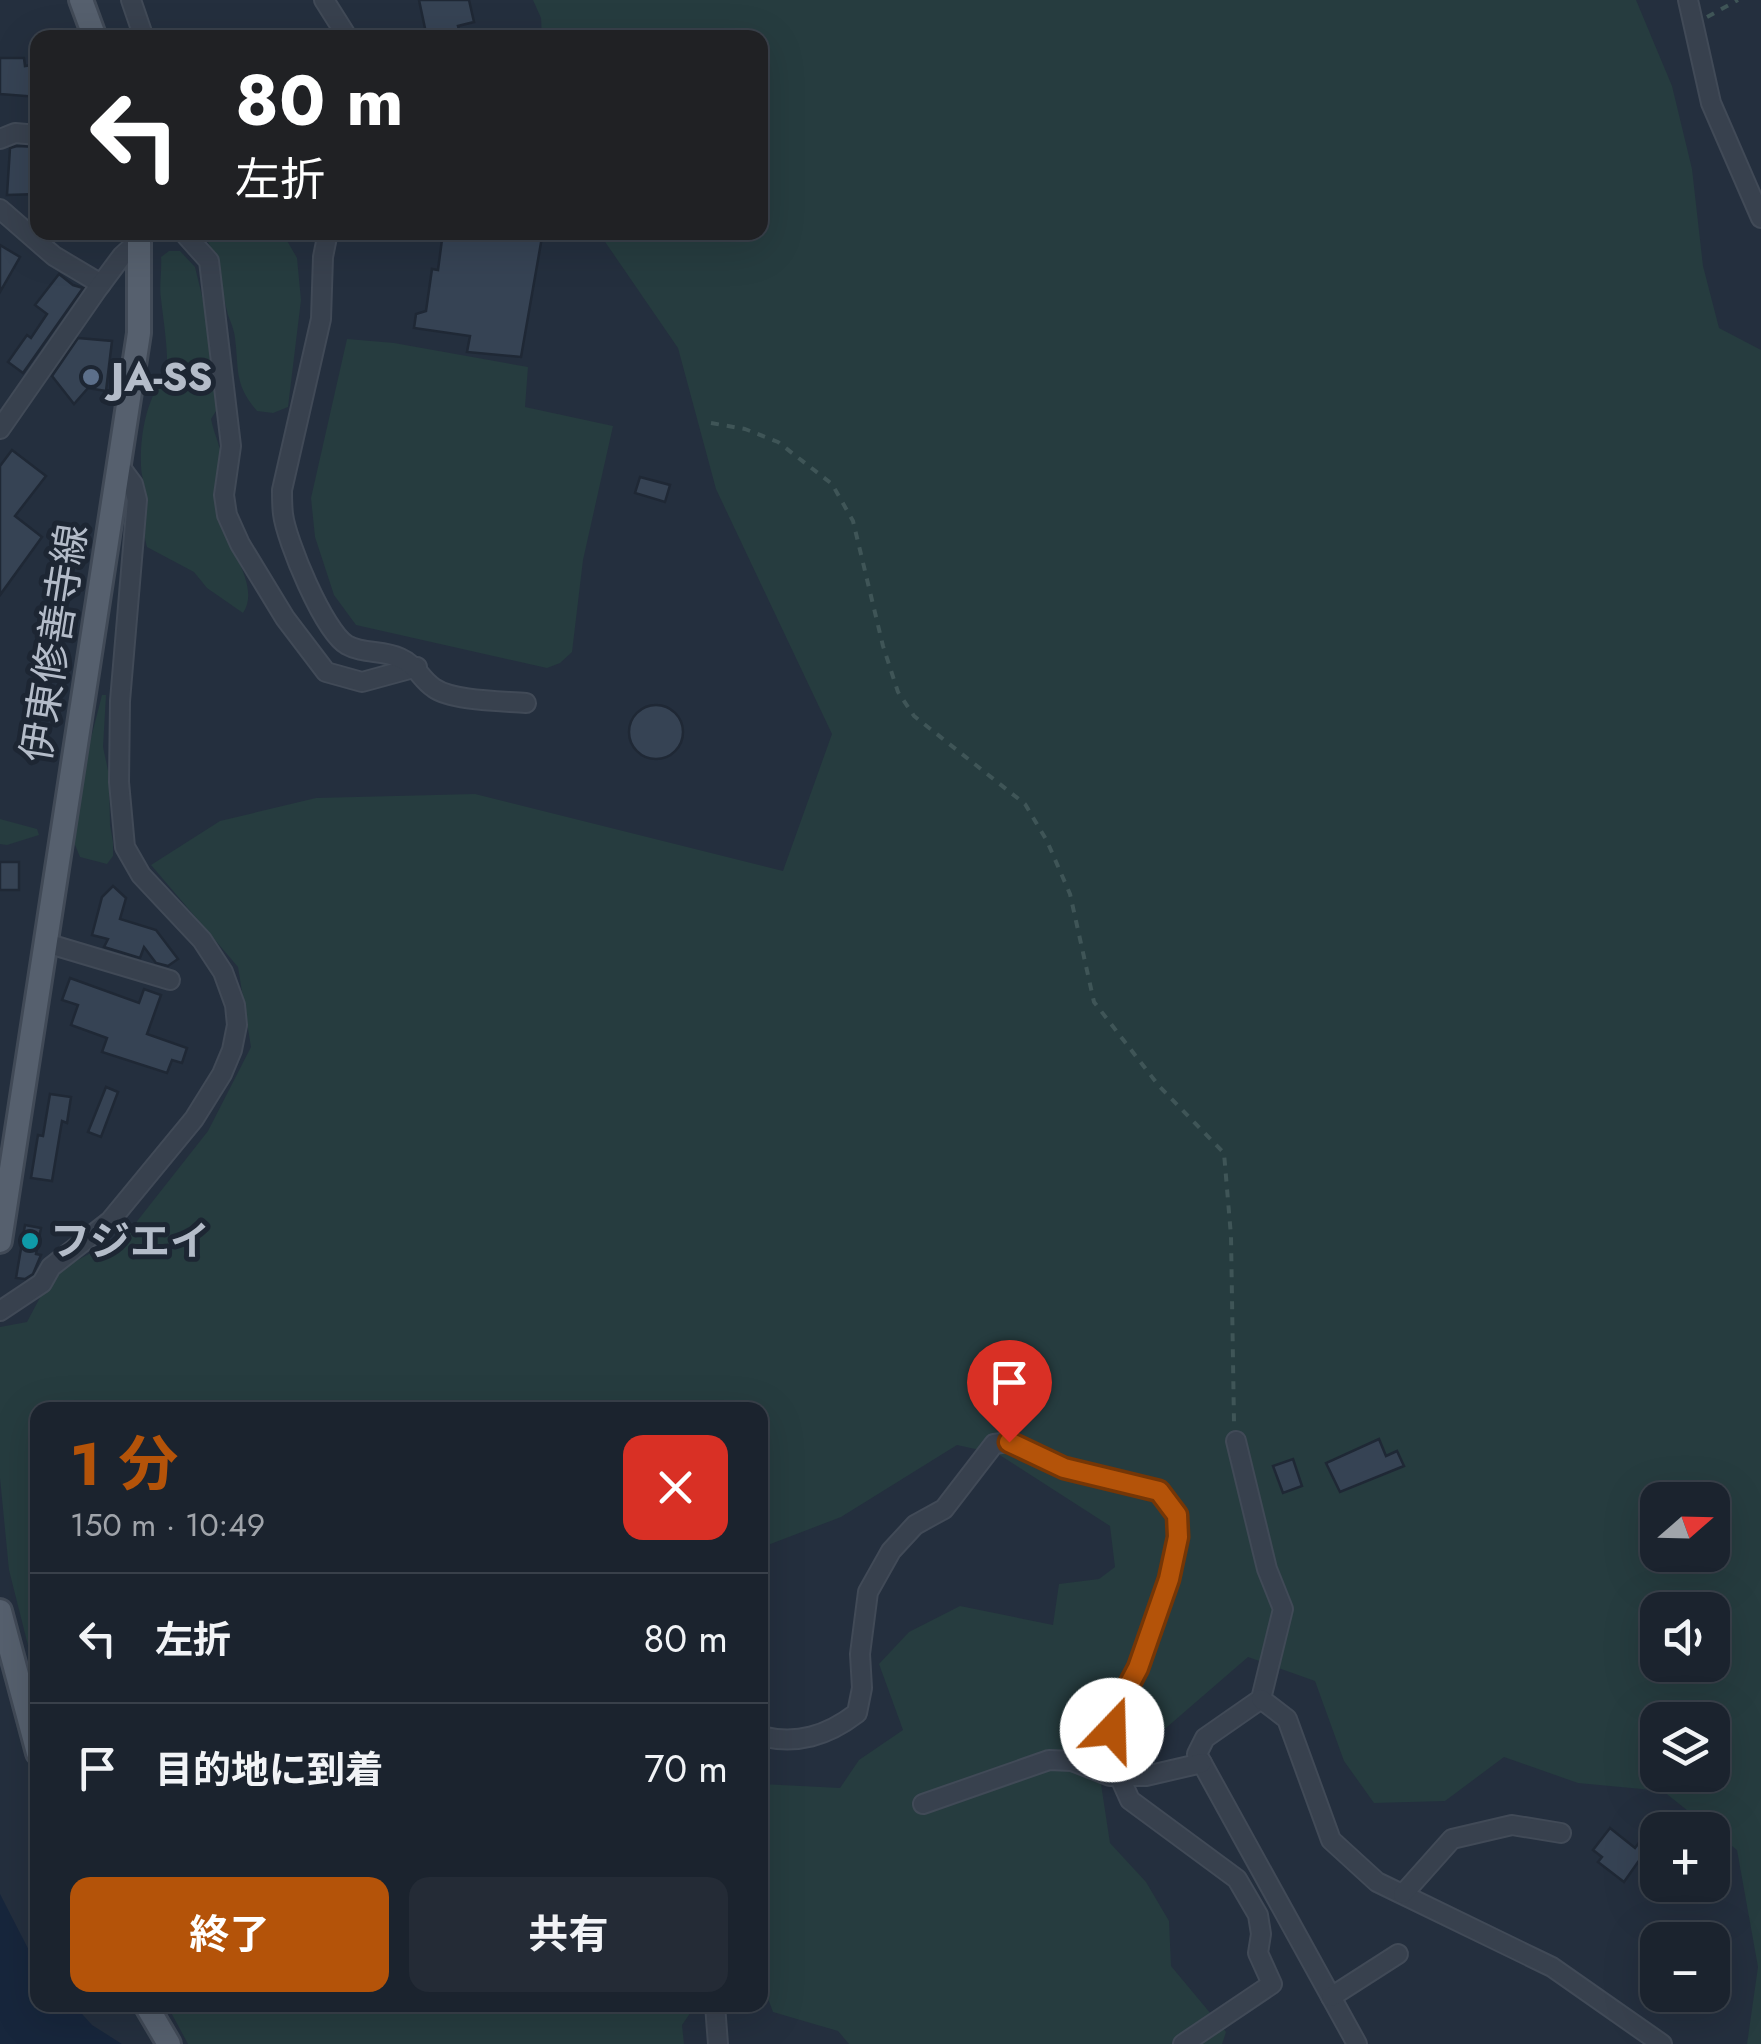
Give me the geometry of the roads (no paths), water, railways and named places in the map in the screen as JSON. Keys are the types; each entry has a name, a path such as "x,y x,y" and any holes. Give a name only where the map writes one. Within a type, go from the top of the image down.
{"main road":[{"path":"82,0 92,30"},
{"name":"伊東修善寺線","path":"0,1241 139,333 143,240"},
{"path":"0,1611 30,1723"},
{"path":"150,2012 169,2044"}],"street":[{"path":"131,0 141,30"},
{"path":"324,0 343,30"},
{"path":"1688,0 1711,103 1761,218"},
{"path":"0,139 15,133 30,135"},
{"path":"0,209 30,235"},
{"path":"36,240 54,256 101,284"},
{"path":"0,429 101,284 138,240"},
{"path":"190,240 209,261 231,446 224,495 227,516 240,544 285,618 326,672 362,682 417,667"},
{"path":"326,240 322,319 282,490 283,516 312,595 335,634 348,646 384,652 417,667 433,688 450,694 526,703"},
{"path":"0,1312 42,1283 51,1268 110,1221 194,1119 222,1074 237,1025 236,1005 223,972 202,940 142,875 125,847 119,782 120,701 136,500 134,484 119,465"},
{"path":"46,942 170,980"},
{"path":"1236,1441 1268,1568 1284,1609 1261,1698 1205,1738 1197,1754 1357,2044"},
{"path":"768,1737 809,1740 838,1727 857,1712 868,1592 890,1551 915,1526 944,1509 994,1444 1009,1442 1064,1468 1159,1491 1177,1515 1178,1537 1169,1579 1138,1668 1114,1713 1112,1730 1118,1776 1130,1800 1236,1878 1258,1915 1258,1953 1272,1984 1183,2044"},
{"path":"1261,1698 1287,1719 1330,1840 1377,1882 1552,1967 1662,2044"},
{"path":"923,1804 1049,1760 1072,1761 1110,1776 1146,1776 1202,1763"},
{"path":"1403,1894 1452,1839 1512,1825 1562,1832"},
{"path":"1331,1997 1398,1954"},
{"path":"716,2012 718,2044"}],"water":[{"path":"0,1894 30,1952 30,2012 80,2012 92,2025 122,2044 0,2044"}],"place":[{"name":"JA-SS","path":"91,377"},
{"name":"フジエイ","path":"30,1241"}]}
